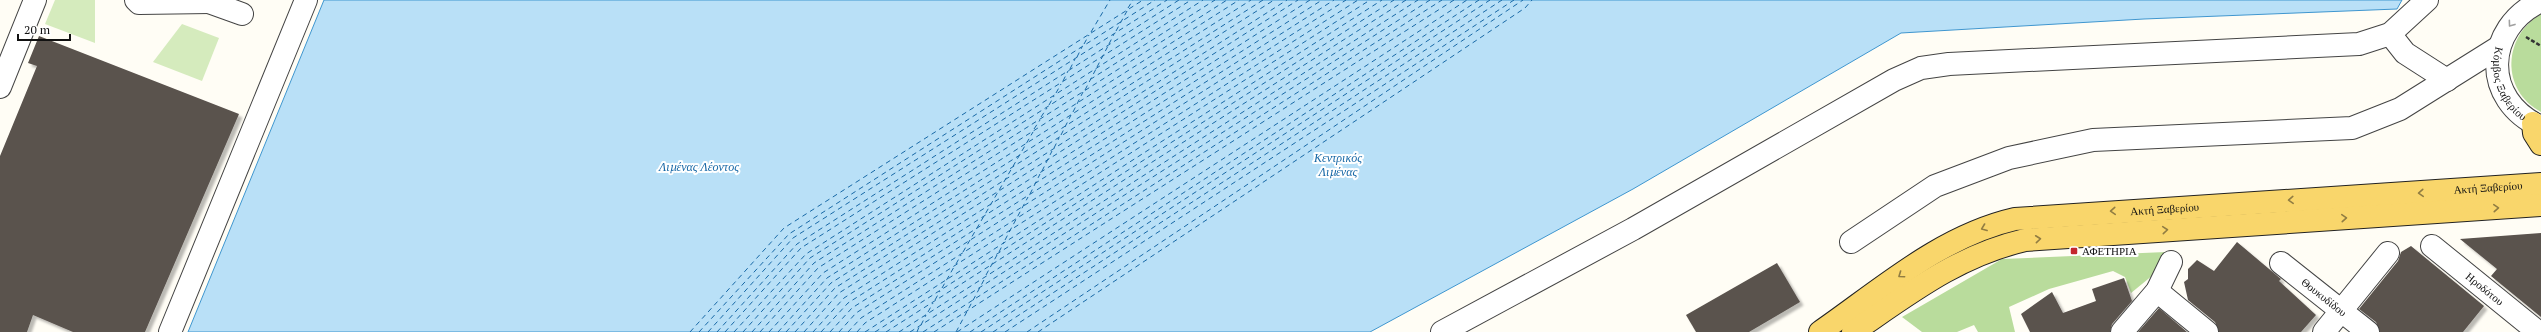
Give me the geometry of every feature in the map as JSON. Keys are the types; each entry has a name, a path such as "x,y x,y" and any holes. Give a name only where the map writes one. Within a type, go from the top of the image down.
{"main road":[{"path":"2537,125 2534,133 2541,144"},
{"name":"Ακτή Ξαβερίου","path":"2458,200 2541,184"},
{"name":"Ακτή Ξαβερίου","path":"1820,332 1860,325 1932,253 1977,231 2015,219 2458,200 2541,205"}],"street":[{"path":"0,87 35,0"},
{"path":"136,0 139,3 206,1 242,14"},
{"path":"170,332 306,0"},
{"path":"1442,332 1633,229 1894,80 1921,68 1949,64 2107,54 2348,45 2370,42 2390,34 2427,0"},
{"name":"Κόμβος Ξαβερίου","path":"2537,125 2510,104 2502,91 2497,66 2499,47 2513,20 2523,11 2541,1"},
{"path":"2390,34 2398,47 2446,80"},
{"path":"1851,242 1935,186 2009,158 2093,140 2352,128 2387,116 2499,47"},
{"name":"Ηροδότου","path":"2432,246 2538,332"},
{"path":"2324,332 2388,253"},
{"path":"2122,332 2157,291 2171,262"},
{"name":"Θουκυδίδου","path":"2281,263 2368,332"},
{"path":"2157,291 2207,332"}],"green space":[{"path":"55,0 95,0 95,43 45,24"},
{"path":"2541,14 2541,112 2528,102 2518,90 2513,77 2511,63 2513,49 2519,36 2528,24"},
{"path":"182,24 219,38 202,81 153,62"},
{"path":"2166,252 2153,275 2131,293 2125,277 2113,271 2049,289 2009,307 2015,332 1978,332 1974,325 1957,332 1922,332 1902,317 2002,259"}],"water":[{"name":"Λιμένας Λέοντος","path":"324,0 2402,0 2397,9 2144,19 1901,33 1633,189 1370,332 188,332"}],"building":[{"path":"39,36 239,114 145,332 73,332 33,315 27,332 0,332 0,156 37,66 28,63"},
{"path":"2541,233 2541,317 2491,276 2497,269 2460,239"},
{"path":"2237,242 2281,279 2279,281 2316,315 2301,332 2219,332 2215,322 2188,300 2184,282 2188,279 2188,269 2197,260 2214,271"},
{"path":"2411,246 2484,306 2463,332 2380,332 2376,322 2359,309 2398,261 2401,252"},
{"path":"1777,263 1800,302 1749,332 1696,332 1686,315"},
{"path":"2124,278 2132,301 2112,324 2110,332 2030,332 2021,314 2052,292 2063,313 2096,301 2092,289"},
{"path":"2159,308 2187,332 2138,332"}],"ferry route":[{"path":"1091,32 1110,0"},
{"path":"1128,8 1133,0"},
{"path":"690,332 784,228 1143,0"},
{"path":"699,332 789,234 1155,0"},
{"path":"708,332 793,238 1167,0"},
{"path":"717,332 797,244 1179,0"},
{"path":"725,332 801,248 1191,0"},
{"path":"734,332 806,254 1203,0"},
{"path":"743,332 810,258 1215,0"},
{"path":"752,332 814,263 1227,0"},
{"path":"760,332 818,268 1239,0"},
{"path":"769,332 823,273 1251,0"},
{"path":"778,332 827,278 1263,0"},
{"path":"786,332 831,283 1274,0"},
{"path":"795,332 835,288 1287,0"},
{"path":"804,332 839,293 1298,0"},
{"path":"813,332 844,298 1310,0"},
{"path":"821,332 848,303 1322,0"},
{"path":"830,332 852,308 1334,0"},
{"path":"839,332 856,313 1346,0"},
{"path":"848,332 861,318 1358,0"},
{"path":"857,332 865,323 1370,0"},
{"path":"865,332 1382,0"},
{"path":"875,332 1394,0"},
{"path":"886,332 1406,0"},
{"path":"899,332 1418,0"},
{"path":"910,332 1430,0"},
{"path":"923,332 1442,0"},
{"path":"934,332 1454,0"},
{"path":"957,332 1467,0"},
{"path":"970,332 1479,0"},
{"path":"981,332 1490,0"},
{"path":"993,332 1502,0"},
{"path":"1005,332 1514,0"},
{"path":"1027,332 1523,0"},
{"path":"1038,332 1525,8 1532,0"},
{"path":"1116,31 1127,11"},
{"path":"1109,44 1114,34"},
{"path":"1084,44 1089,35"},
{"path":"1097,67 1108,46"},
{"path":"1077,57 1082,47"},
{"path":"1070,69 1075,59"},
{"path":"1085,90 1096,69"},
{"path":"1063,81 1068,71"},
{"path":"1056,93 1061,84"},
{"path":"1073,112 1083,92"},
{"path":"1049,105 1054,96"},
{"path":"1041,117 1047,108"},
{"path":"1061,135 1071,115"},
{"path":"1034,129 1040,120"},
{"path":"963,252 1033,132"},
{"path":"1054,148 1059,138"},
{"path":"1042,171 1052,151"},
{"path":"1030,194 1040,174"},
{"path":"1005,240 1028,197"},
{"path":"999,252 1004,242"},
{"path":"956,264 961,255"},
{"path":"986,275 997,255"},
{"path":"942,288 954,267"},
{"path":"956,332 985,278"},
{"path":"935,300 940,291"},
{"path":"928,312 933,303"},
{"path":"921,325 926,315"},
{"path":"917,332 919,327"}],"place":[{"name":"ΑΦΕΤΗΡΙΑ","path":"2074,251"}],"water label":[{"name":"Κεντρικός Λιμένας","path":"1338,164"}]}
